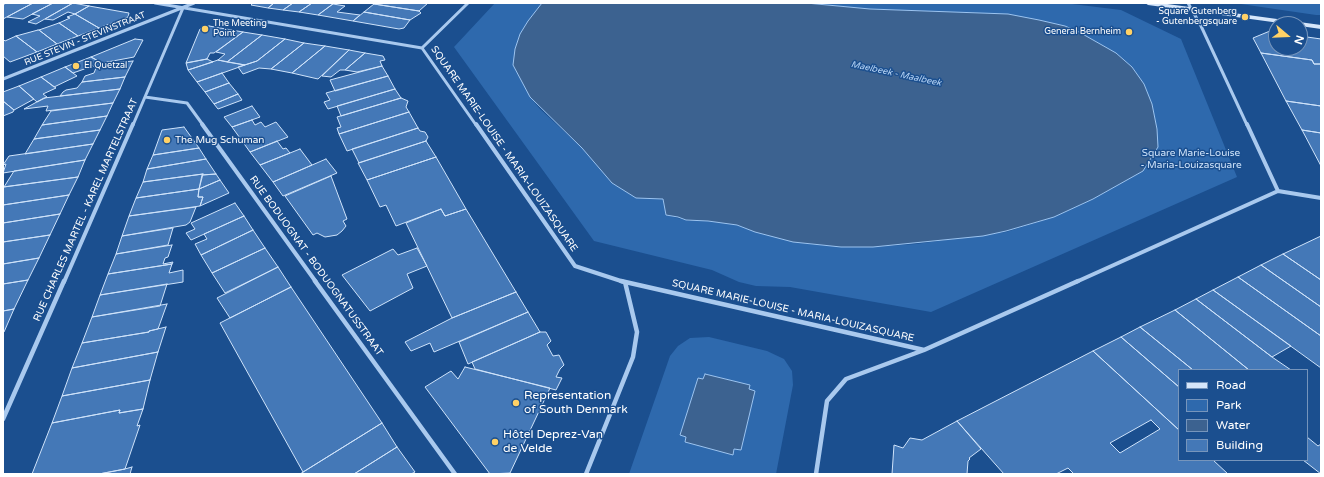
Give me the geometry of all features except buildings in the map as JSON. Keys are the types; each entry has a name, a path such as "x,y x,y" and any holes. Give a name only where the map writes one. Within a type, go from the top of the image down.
{"street":[{"path":"156,3 422,48"},
{"name":"RUE STEVIN - STEVINSTRAAT","path":"3,79 194,3"},
{"name":"SQUARE MARIE-LOUISE - MARIA-LOUIZASQUARE","path":"468,3 422,48 575,266 625,282 924,350 1278,191"},
{"path":"1148,3 1190,6 1321,27"},
{"path":"1190,6 1201,26 1278,191 1321,198"},
{"name":"RUE CHARLES MARTEL - KAREL MARTELSTRAAT","path":"3,419 183,8"},
{"name":"RUE BODUOGNAT - BODUOGNATUSSTRAAT","path":"145,97 187,103 455,474"},
{"path":"586,474 633,357 637,332 625,282"},
{"path":"816,474 827,402 846,379 924,350"}],"green space":[{"name":"Square Marie-Louise - Maria-Louizasquare","path":"495,3 542,3 520,34 530,97 540,109 582,148 612,183 636,198 663,199 666,215 689,221 708,221 737,225 755,232 809,244 841,247 873,247 916,244 1006,232 1054,217 1093,199 1143,171 1152,104 1144,84 1132,67 1116,53 1079,32 1065,26 1008,14 870,9 806,3 1064,3 1121,10 1181,39 1237,177 931,312 790,287 756,286 739,282 712,270 594,241 454,47"},
{"name":"Square Gutenberg - Gutenbergsquare","path":"1234,3 1321,3 1321,15 1316,15"},
{"path":"709,337 767,351 784,359 792,371 793,385 776,474 629,474 670,356 678,346 690,338","holes":["705,374 750,385 733,454 685,441 686,437 680,435"]}],"water":[{"name":"Maelbeek - Maalbeek","path":"542,3 806,3 870,9 1008,14 1065,26 1079,32 1116,53 1132,67 1144,84 1152,104 1157,129 1158,147 1143,171 1093,199 1054,217 983,236 873,247 841,247 793,242 755,232 737,225 686,220 666,215 663,199 636,198 612,183 582,148 530,97 513,65 515,49 520,34"},
{"path":"705,374 750,385 749,389 755,391 741,450 734,449 733,455 685,442 686,437 680,435 698,378 703,379"}],"place":[{"name":"Square Gutenberg - Gutenbergsquare","path":"1245,17"},
{"name":"The Meeting Point","path":"205,29"},
{"name":"General Bernheim","path":"1129,32"},
{"name":"El Quetzal","path":"76,66"},
{"name":"The Mug Schuman","path":"167,140"},
{"name":"Representation of South Denmark","path":"516,403"},
{"name":"Hôtel Deprez-Van de Velde","path":"495,442"}]}
